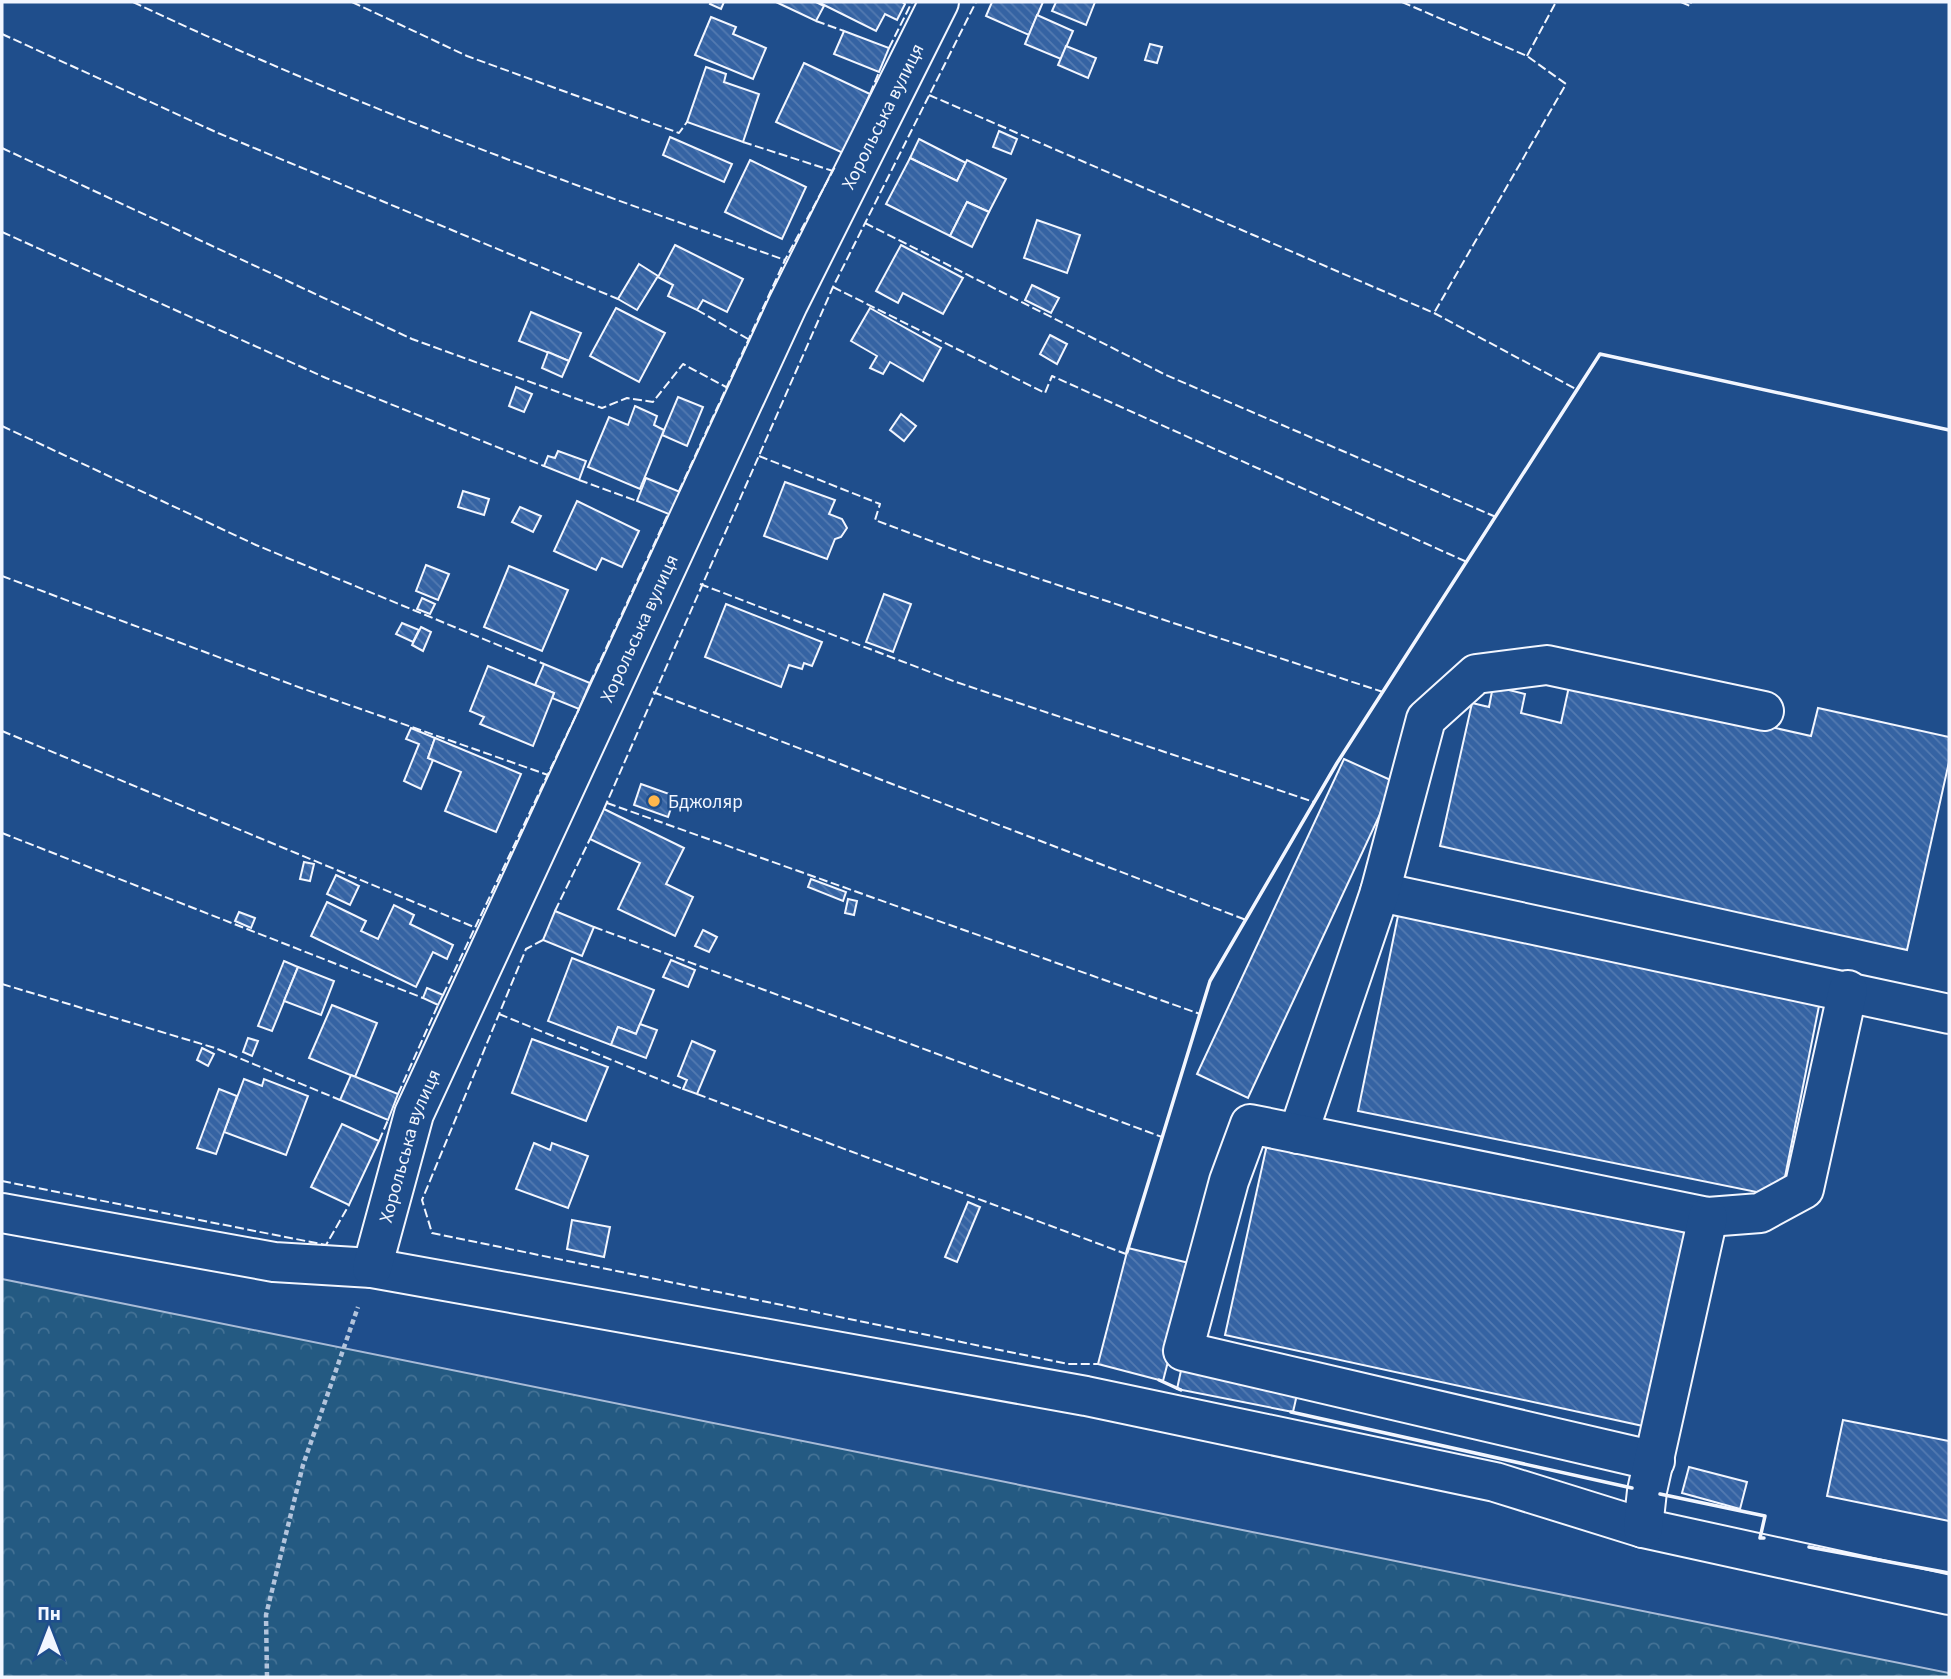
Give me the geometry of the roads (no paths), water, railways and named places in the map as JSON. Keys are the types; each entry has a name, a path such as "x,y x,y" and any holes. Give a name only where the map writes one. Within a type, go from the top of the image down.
{"street":[{"name":"Хорольська вулиця","path":"372,1268 414,1114 788,304 939,2"},
{"path":"1298,1134 1381,892 1426,719 1476,674 1547,665 1764,711"},
{"path":"1381,892 1848,990 1949,1014"},
{"path":"1655,1461 1182,1351 1229,1181 1250,1124 1708,1217 1760,1213 1804,1189 1848,990"},
{"path":"2,1213 274,1262 372,1268 1086,1396 1495,1482 1643,1528 1949,1595"},
{"path":"1643,1528 1708,1217"}],"place":[{"name":"Бджоляр","path":"654,801"}]}
